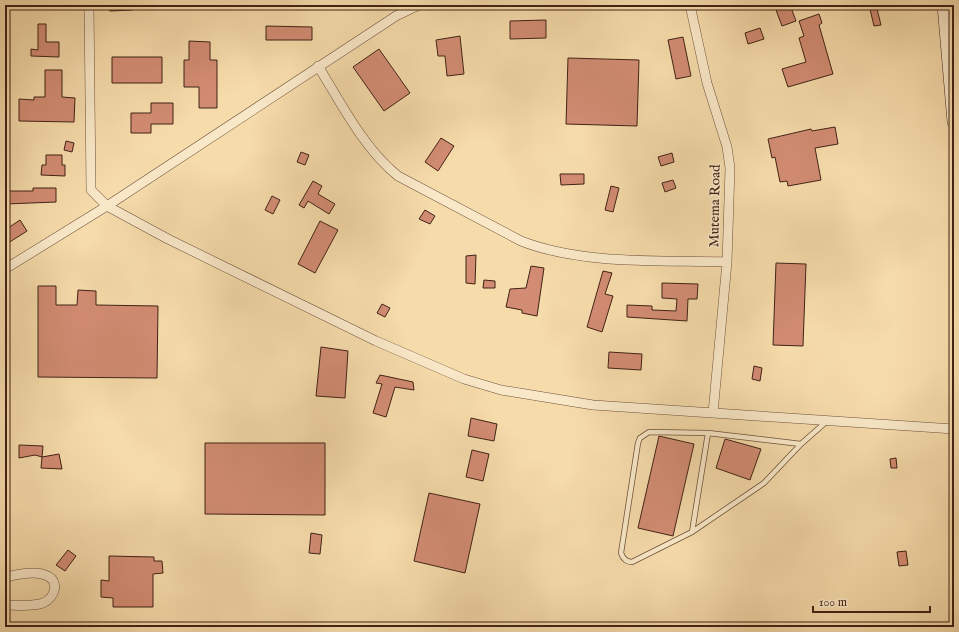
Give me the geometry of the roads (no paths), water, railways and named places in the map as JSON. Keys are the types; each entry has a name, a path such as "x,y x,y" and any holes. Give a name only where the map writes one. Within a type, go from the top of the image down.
{"main road":[{"path":"944,5 954,122"}],"street":[{"path":"88,5 91,190 107,206 168,239 376,341 464,379 501,390 578,404 826,422 954,429"},
{"path":"5,268 107,206 396,16 419,5"},
{"path":"544,5 584,5"},
{"name":"Mutema Road","path":"690,5 707,83 723,132 730,168 726,262 713,413"},
{"path":"318,66 372,151 384,165 398,176 521,241 542,250 594,258 726,262"},
{"path":"5,578 18,574 44,574 51,579 55,590 54,594 43,603 5,605"}],"lane":[{"path":"801,444 708,433 649,432 640,438 621,553 627,562 632,562 692,532 764,483 801,444 826,422"},
{"path":"692,532 708,433"}]}
